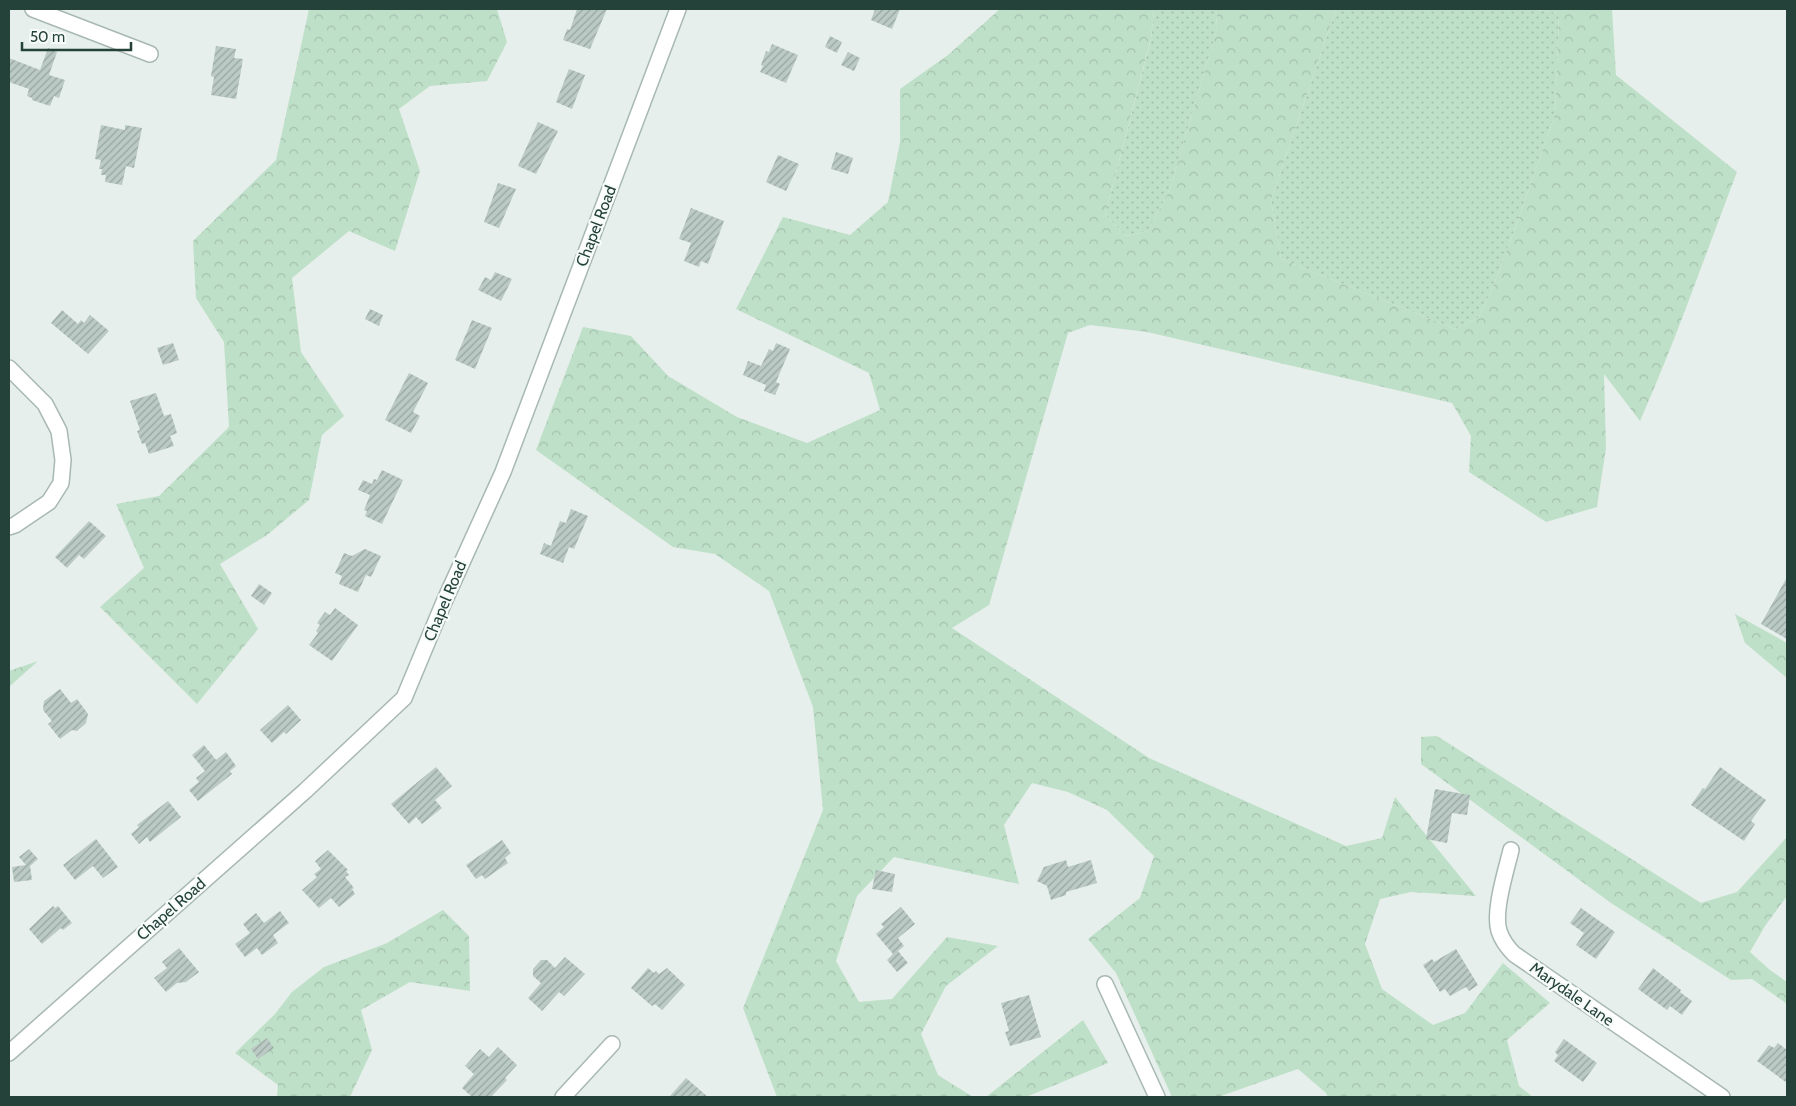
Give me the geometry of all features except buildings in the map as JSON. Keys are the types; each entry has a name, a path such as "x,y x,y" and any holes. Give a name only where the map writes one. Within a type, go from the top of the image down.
{"street":[{"path":"33,9 150,54"},
{"name":"Chapel Road","path":"9,1053 305,791 404,698 444,602 503,472 678,9"},
{"path":"9,368 45,404 60,431 63,460 61,483 49,502 9,526"},
{"name":"Marydale Lane","path":"1511,850 1497,914 1499,931 1506,945 1514,954 1722,1097"},
{"path":"1105,984 1157,1097"},
{"path":"563,1097 612,1044"}],"green space":[{"path":"309,9 497,9 507,42 487,81 430,86 399,109 420,171 395,251 349,231 292,278 301,352 344,416 322,435 309,500 267,535 220,564 258,629 197,704 100,607 144,568 116,504 159,496 229,427 224,342 196,298 193,241 276,160"},
{"path":"1000,9 1154,9 1151,38 1105,215 1126,236 1148,231 1170,189 1216,33 1217,9 1336,9 1271,200 1281,259 1455,329 1479,317 1516,226 1555,114 1559,13 1529,9 1612,9 1616,75 1737,172 1678,329 1640,421 1604,374 1606,448 1597,507 1546,522 1469,472 1471,436 1452,403 1147,332 1090,325 1068,333 989,605 952,628 1149,758 1346,846 1382,838 1395,797 1476,896 1411,892 1380,899 1365,944 1382,989 1433,1025 1465,1013 1503,963 1550,1003 1507,1040 1519,1086 1533,1097 1328,1097 1326,1093 1298,1069 1218,1097 1172,1097 1116,973 1088,939 1140,898 1154,856 1107,810 1068,792 1032,783 1004,825 1019,884 894,857 857,896 836,961 859,1002 892,999 947,937 998,946 946,986 921,1034 938,1075 973,1097 777,1097 743,1008 823,810 813,707 769,591 715,554 673,547 536,450 583,327 631,336 668,376 737,417 807,443 880,410 869,373 736,309 783,217 850,235 888,202 900,142 900,89 948,55"},
{"path":"1154,9 1217,9 1216,33 1170,189 1148,231 1126,236 1105,215 1151,39"},
{"path":"1336,9 1529,9 1559,13 1555,114 1516,226 1479,317 1455,329 1281,259 1271,200"},
{"path":"1735,614 1787,643 1787,678 1745,643"},
{"path":"38,661 9,687 9,671"},
{"path":"1437,736 1701,903 1737,892 1787,837 1787,896 1765,926 1750,952 1787,982 1787,1004 1752,979 1731,980 1611,903 1421,764 1421,737"},
{"path":"443,910 469,936 470,991 410,982 361,1010 372,1050 350,1097 277,1097 278,1085 235,1053 275,1014 292,992 324,967 387,943"},
{"path":"1083,1020 1108,1063 1026,1097 986,1097"}]}
